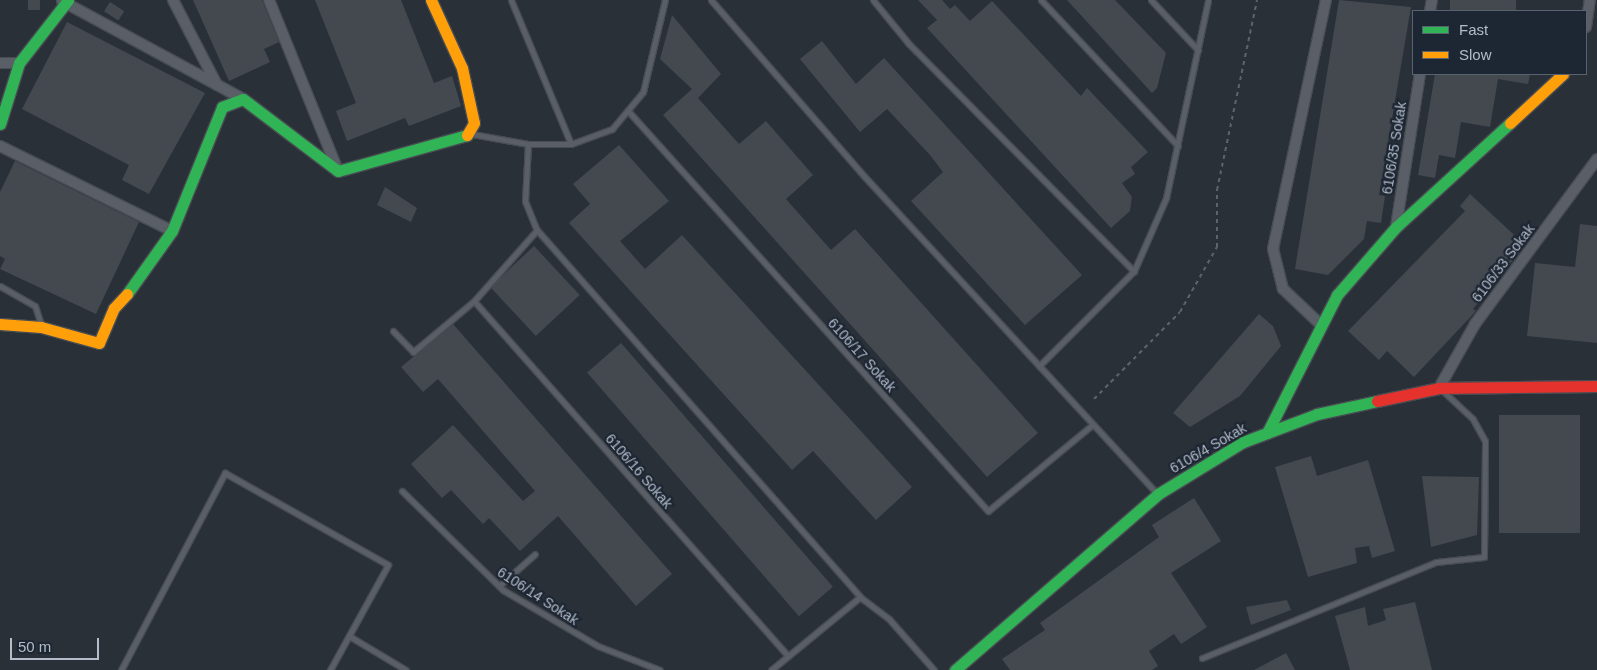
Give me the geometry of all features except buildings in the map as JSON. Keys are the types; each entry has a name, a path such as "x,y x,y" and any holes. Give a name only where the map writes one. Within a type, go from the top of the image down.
{"street":[{"path":"173,0 217,85"},
{"path":"269,0 338,172"},
{"path":"338,172 470,134 474,123 462,68 431,0"},
{"path":"1319,323 1283,289 1273,249 1326,0"},
{"path":"1587,20 1590,0"},
{"path":"0,124 19,63 64,1 242,99 338,172"},
{"path":"0,62 19,63"},
{"name":"6106/35 Sokak","path":"1396,227 1420,75"},
{"path":"1267,433 1319,323 1396,227 1562,75"},
{"path":"0,324 41,327 99,343 114,308 146,273 172,231 222,107 242,99"},
{"path":"0,146 172,231"},
{"name":"6106/33 Sokak","path":"1439,388 1475,324 1597,159"},
{"name":"6106/4 Sokak","path":"955,670 1158,494 1243,442 1317,414 1439,388 1597,386"}],"lane":[{"path":"511,0 571,144"},
{"path":"470,134 528,144 571,144 612,129 629,112 643,92 653,64 665,0"},
{"path":"711,0 864,176 1158,494"},
{"path":"873,0 935,71 1134,271"},
{"path":"1041,0 1178,146"},
{"path":"1151,0 1198,50"},
{"path":"1039,366 1134,271 1166,198 1208,0"},
{"name":"6106/17 Sokak","path":"629,112 988,511 1093,424"},
{"path":"528,144 525,201 537,230 860,597 889,619 934,670"},
{"path":"393,331 413,352 474,301 537,230"},
{"path":"0,286 35,306 41,327"},
{"name":"6106/16 Sokak","path":"474,301 788,656"},
{"path":"1202,658 1436,562 1484,557 1485,440 1473,419 1439,388"},
{"path":"120,670 225,473 388,565 330,670"},
{"name":"6106/14 Sokak","path":"402,491 499,586 598,646 660,670"},
{"path":"499,586 535,554"},
{"path":"771,670 860,597"},
{"path":"349,636 406,670"}],"path":[{"path":"1094,399 1180,312 1217,247 1217,190 1257,0"}],"traffic: fast":[{"path":"0,124 19,63 68,0"},
{"path":"127,294 172,231 222,107 243,99 338,171 467,135"},
{"path":"1267,433 1337,295 1396,227 1510,123"},
{"path":"955,670 1158,494 1243,442 1317,414 1377,401"}],"traffic: slow":[{"path":"431,0 462,68 474,123 467,135"},
{"path":"1510,123 1562,75"},
{"path":"0,324 41,327 99,343 114,308 127,294"}],"traffic: jam":[{"path":"1377,401 1439,388 1597,386"}]}
